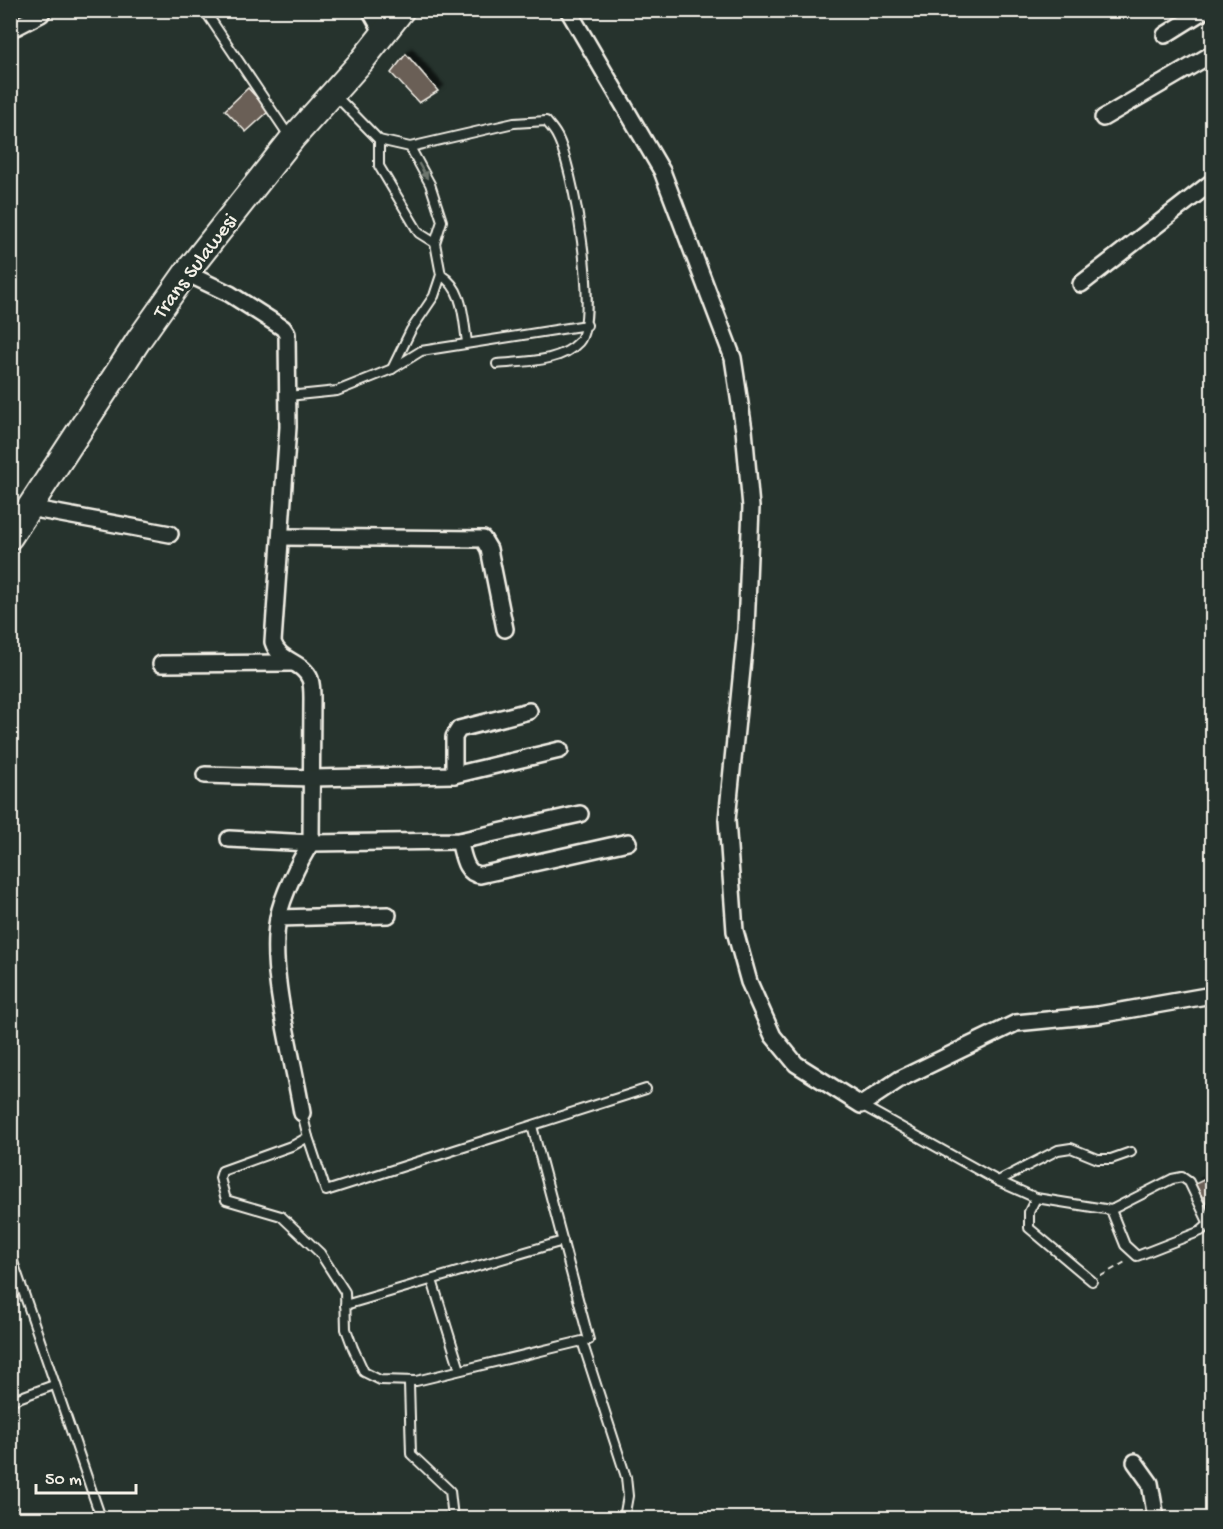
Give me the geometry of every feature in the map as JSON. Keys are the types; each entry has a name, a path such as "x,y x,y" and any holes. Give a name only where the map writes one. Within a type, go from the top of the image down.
{"highway":[{"name":"Trans Sulawesi","path":"16,524 186,273 292,140 402,10"}],"street":[{"path":"10,27 16,27 41,14 43,10"},
{"path":"370,10 383,33"},
{"path":"568,10 662,171 733,358 744,429 751,507 746,629 727,820 735,931 749,982 773,1036 796,1064 861,1105 900,1079 1016,1023 1098,1016 1212,995"},
{"path":"1165,35 1205,10"},
{"path":"1103,118 1212,54"},
{"path":"1081,284 1212,182"},
{"path":"186,273 230,294 283,328 288,342 288,396 281,537 273,642 280,656 310,678 312,698 311,843 301,858 278,918 277,963 302,1113"},
{"path":"16,524 170,534"},
{"path":"281,537 483,539 489,549 505,629"},
{"path":"161,664 292,663"},
{"path":"454,775 454,737 459,729 529,711"},
{"path":"205,775 312,778 454,775 560,750"},
{"path":"229,839 311,843 459,841 580,814"},
{"path":"459,841 466,866 472,873 480,875 628,842"},
{"path":"278,918 388,915"},
{"path":"1135,1462 1150,1483 1156,1518"}],"lane":[{"path":"205,11 292,140"},
{"path":"333,94 379,140 410,147 514,123 546,121 557,136 568,168 582,242 588,303 587,325 580,340 567,352 547,359 497,364"},
{"path":"379,140 378,166 419,233 435,243"},
{"path":"392,369 411,330 434,296 441,275 435,243 442,221 430,184 410,147"},
{"path":"441,275 452,282 457,290 467,342"},
{"path":"288,396 337,391 392,369 421,351 587,325"},
{"path":"302,1113 326,1191 646,1089"},
{"path":"861,1105 998,1181 1036,1198 1111,1210 1175,1178 1182,1177 1189,1182 1209,1220 1209,1226 1137,1256 1125,1245 1111,1210"},
{"path":"532,1126 589,1340"},
{"path":"308,1137 294,1145 222,1171 220,1178 226,1200 281,1216 320,1253 345,1292 346,1329 364,1372 380,1380 409,1383 582,1341 626,1477 628,1496 624,1518"},
{"path":"998,1181 1058,1150 1071,1148 1098,1159 1111,1159 1131,1152"},
{"path":"1036,1198 1029,1212 1029,1228 1092,1281"},
{"path":"345,1305 562,1241"},
{"path":"10,1253 101,1518"},
{"path":"432,1280 460,1370"},
{"path":"409,1383 411,1454 450,1491 453,1518"},
{"path":"10,1401 54,1385"},
{"path":"10,1509 14,1518"}],"path":[{"path":"1092,1281 1137,1256"}],"building":[{"path":"406,54 438,91 419,103 391,73"},
{"path":"248,88 269,111 246,132 225,110"},
{"path":"1212,1176 1212,1204 1208,1207 1195,1184"}]}
